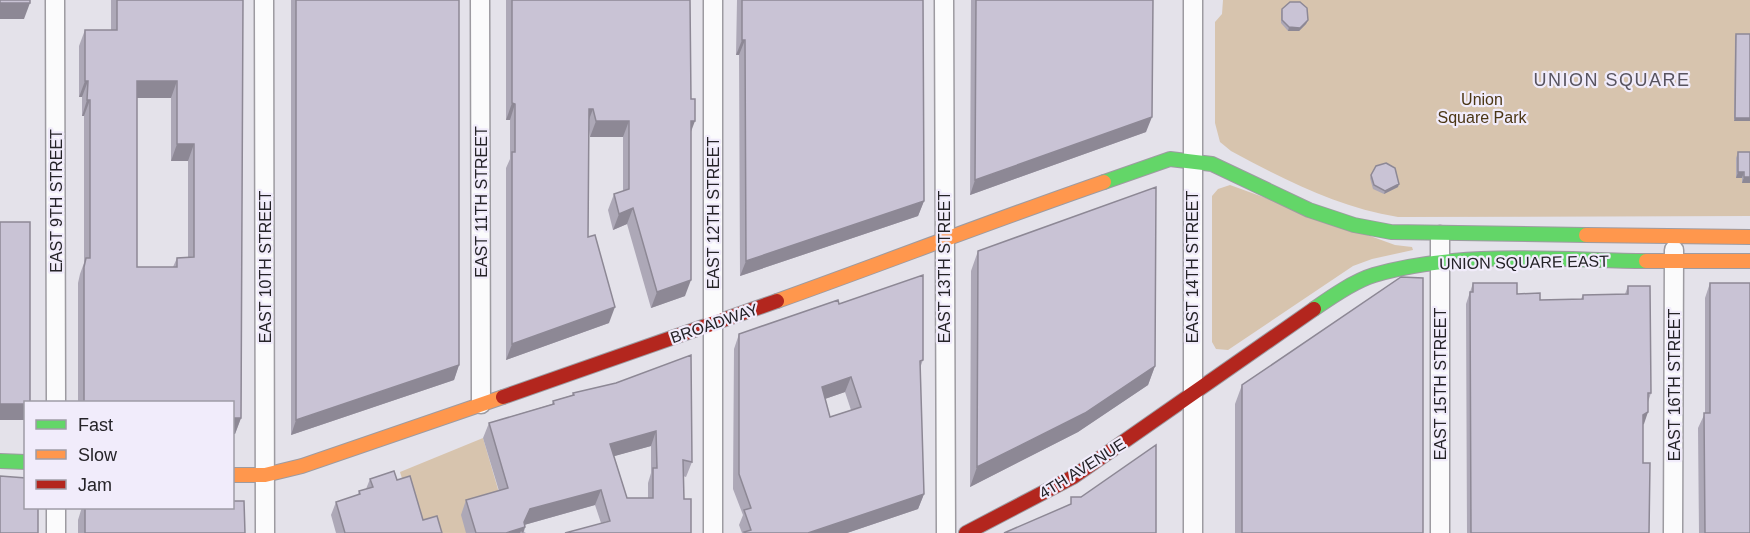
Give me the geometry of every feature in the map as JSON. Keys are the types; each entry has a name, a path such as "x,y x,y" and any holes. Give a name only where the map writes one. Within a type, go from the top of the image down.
{"main road":[{"name":"BROADWAY","path":"234,476 265,475 302,466 713,323 944,240 964,230 1153,164 1170,159 1192,160"},
{"name":"UNION SQUARE EAST","path":"1192,160 1223,168 1309,210 1354,225 1391,232 1440,235 1750,237"},
{"name":"UNION SQUARE EAST","path":"1192,395 1352,285 1394,269 1472,260 1750,261"},
{"name":"4TH AVENUE","path":"966,533 1073,477 1192,395"},
{"path":"0,461 24,462"}],"street":[{"name":"EAST 9TH STREET","path":"56,0 56,401"},
{"name":"EAST 10TH STREET","path":"264,0 265,533"},
{"name":"EAST 11TH STREET","path":"480,0 481,404"},
{"name":"EAST 12TH STREET","path":"713,0 713,533"},
{"name":"EAST 13TH STREET","path":"944,0 946,533"},
{"name":"EAST 14TH STREET","path":"1192,0 1193,533"},
{"name":"EAST 15TH STREET","path":"1440,235 1440,533"},
{"name":"EAST 16TH STREET","path":"1673,533 1674,236"},
{"path":"56,509 56,533"}],"green space":[{"name":"Union Square Park","path":"1223,0 1750,0 1750,216 1398,217 1354,207 1312,191 1231,151 1220,142 1215,123 1215,22 1222,14"},
{"path":"1230,185 1395,245 1412,247 1413,250 1372,259 1353,266 1228,350 1216,349 1212,342 1212,196 1218,189"},
{"path":"483,438 502,503 466,533 419,533 400,472"}],"building":[{"path":"0,0 30,0 30,3 0,3"},
{"path":"117,0 243,0 241,418 234,418 234,401 84,401 84,267 86,258 90,258 90,100 87,100 88,81 85,81 85,30 117,30","holes":["137,81 177,81 177,144 194,144 194,257 177,258 177,267 137,267"]},
{"path":"296,0 459,0 459,365 296,420"},
{"path":"512,0 690,0 691,99 695,99 695,121 691,121 691,280 657,292 633,208 619,214 614,194 629,189 629,121 596,121 593,109 589,109 588,237 595,235 615,307 512,344 512,152 515,152 515,104 512,103"},
{"path":"742,0 923,0 924,201 746,261 745,40 742,40"},
{"path":"976,0 1153,0 1152,117 975,180"},
{"path":"1290,2 1300,2 1307,8 1308,20 1300,28 1289,27 1282,20 1282,9"},
{"path":"1736,34 1750,34 1750,118 1735,118"},
{"path":"1738,152 1750,152 1750,177 1744,177 1744,172 1738,172"},
{"path":"1386,163 1395,168 1399,184 1385,191 1374,185 1371,175 1376,166"},
{"path":"1156,187 1155,366 1085,413 977,467 978,251"},
{"path":"0,222 30,222 30,401 24,401 24,404 0,404"},
{"path":"923,275 923,360 920,361 924,494 808,533 745,533 751,530 744,510 751,508 739,474 739,334 838,300 839,304","holes":["851,377 861,407 830,417 822,387"]},
{"path":"1401,277 1423,278 1423,533 1242,533 1242,385"},
{"path":"1473,283 1517,283 1517,294 1540,293 1540,300 1583,299 1583,295 1628,294 1628,286 1650,286 1651,393 1648,393 1648,412 1643,415 1643,463 1650,463 1649,533 1471,533 1470,292 1473,292"},
{"path":"1710,283 1750,283 1750,533 1705,533 1704,413 1710,413"},
{"path":"691,355 692,462 683,460 684,499 691,499 691,533 565,533 610,521 601,490 530,509 524,522 525,527 506,533 476,533 466,500 508,488 489,423 554,404 553,401 574,395 573,393 616,383","holes":["656,431 657,468 653,468 653,498 627,498 610,444"]},
{"path":"1156,445 1156,533 1004,533 1071,504 1071,497 1081,497"},
{"path":"394,471 397,480 410,476 423,520 437,516 442,533 345,533 336,502 373,487 370,479"},
{"path":"0,476 24,478 24,509 38,509 38,533 0,533"},
{"path":"234,501 244,501 245,533 85,533 85,509 234,509"}],"traffic: fast":[{"path":"1104,182 1170,159 1212,164 1309,210 1354,225 1391,232 1586,235"},
{"path":"1314,309 1343,290 1374,275 1440,262 1509,258 1646,261"},
{"path":"0,461 24,462"}],"traffic: slow":[{"path":"777,301 1104,182"},
{"path":"1586,235 1750,237"},
{"path":"1646,261 1750,261"},
{"path":"234,475 265,475 302,466 503,397"}],"traffic: jam":[{"path":"503,397 777,301"},
{"path":"966,533 1073,477 1314,309"}],"district":[{"name":"UNION SQUARE","path":"1612,80"}]}
